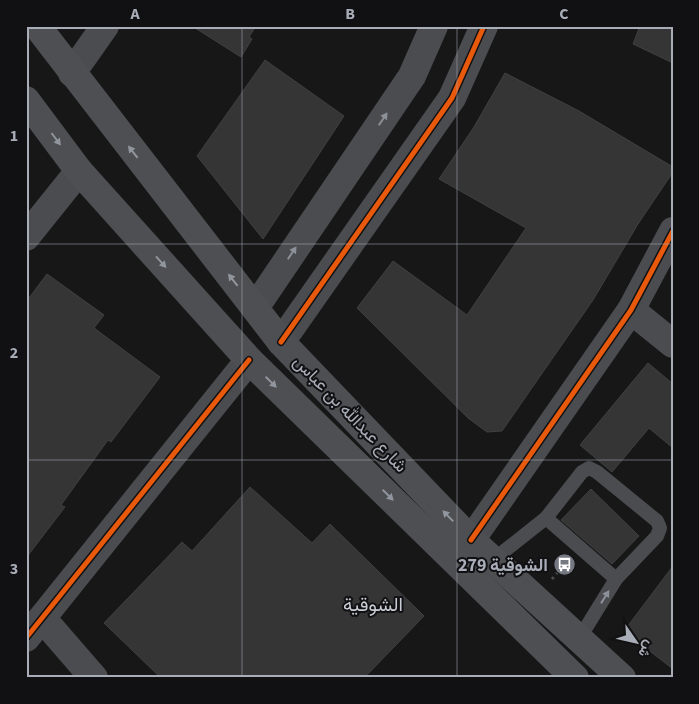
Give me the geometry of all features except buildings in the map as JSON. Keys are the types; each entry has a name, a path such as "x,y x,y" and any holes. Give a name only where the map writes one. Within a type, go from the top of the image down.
{"main road":[{"name":"شارع عبدالله بن عباس","path":"37,26 281,342 471,540 622,678"},
{"name":"شارع عبدالله بن عباس","path":"26,100 79,171 249,360 575,678"}],"street":[{"path":"72,73 105,26"},
{"path":"255,308 412,76 434,26"},
{"path":"281,342 452,98 484,26"},
{"path":"26,237 79,171"},
{"path":"471,540 631,310 673,231"},
{"path":"631,310 673,344"},
{"path":"94,678 34,628 249,360"}],"lane":[{"path":"493,560 546,518 582,472 589,468 597,472 657,521 660,528 657,536 616,579 579,639"},
{"path":"546,518 616,579"}],"cycle path":[{"path":"281,342 452,98 484,26"},
{"path":"471,540 631,310 673,231"},
{"path":"26,638 249,360"}],"place":[{"name":"الشوقية 279","path":"564,565"}],"district":[{"name":"الشوقية","path":"373,605"}]}
